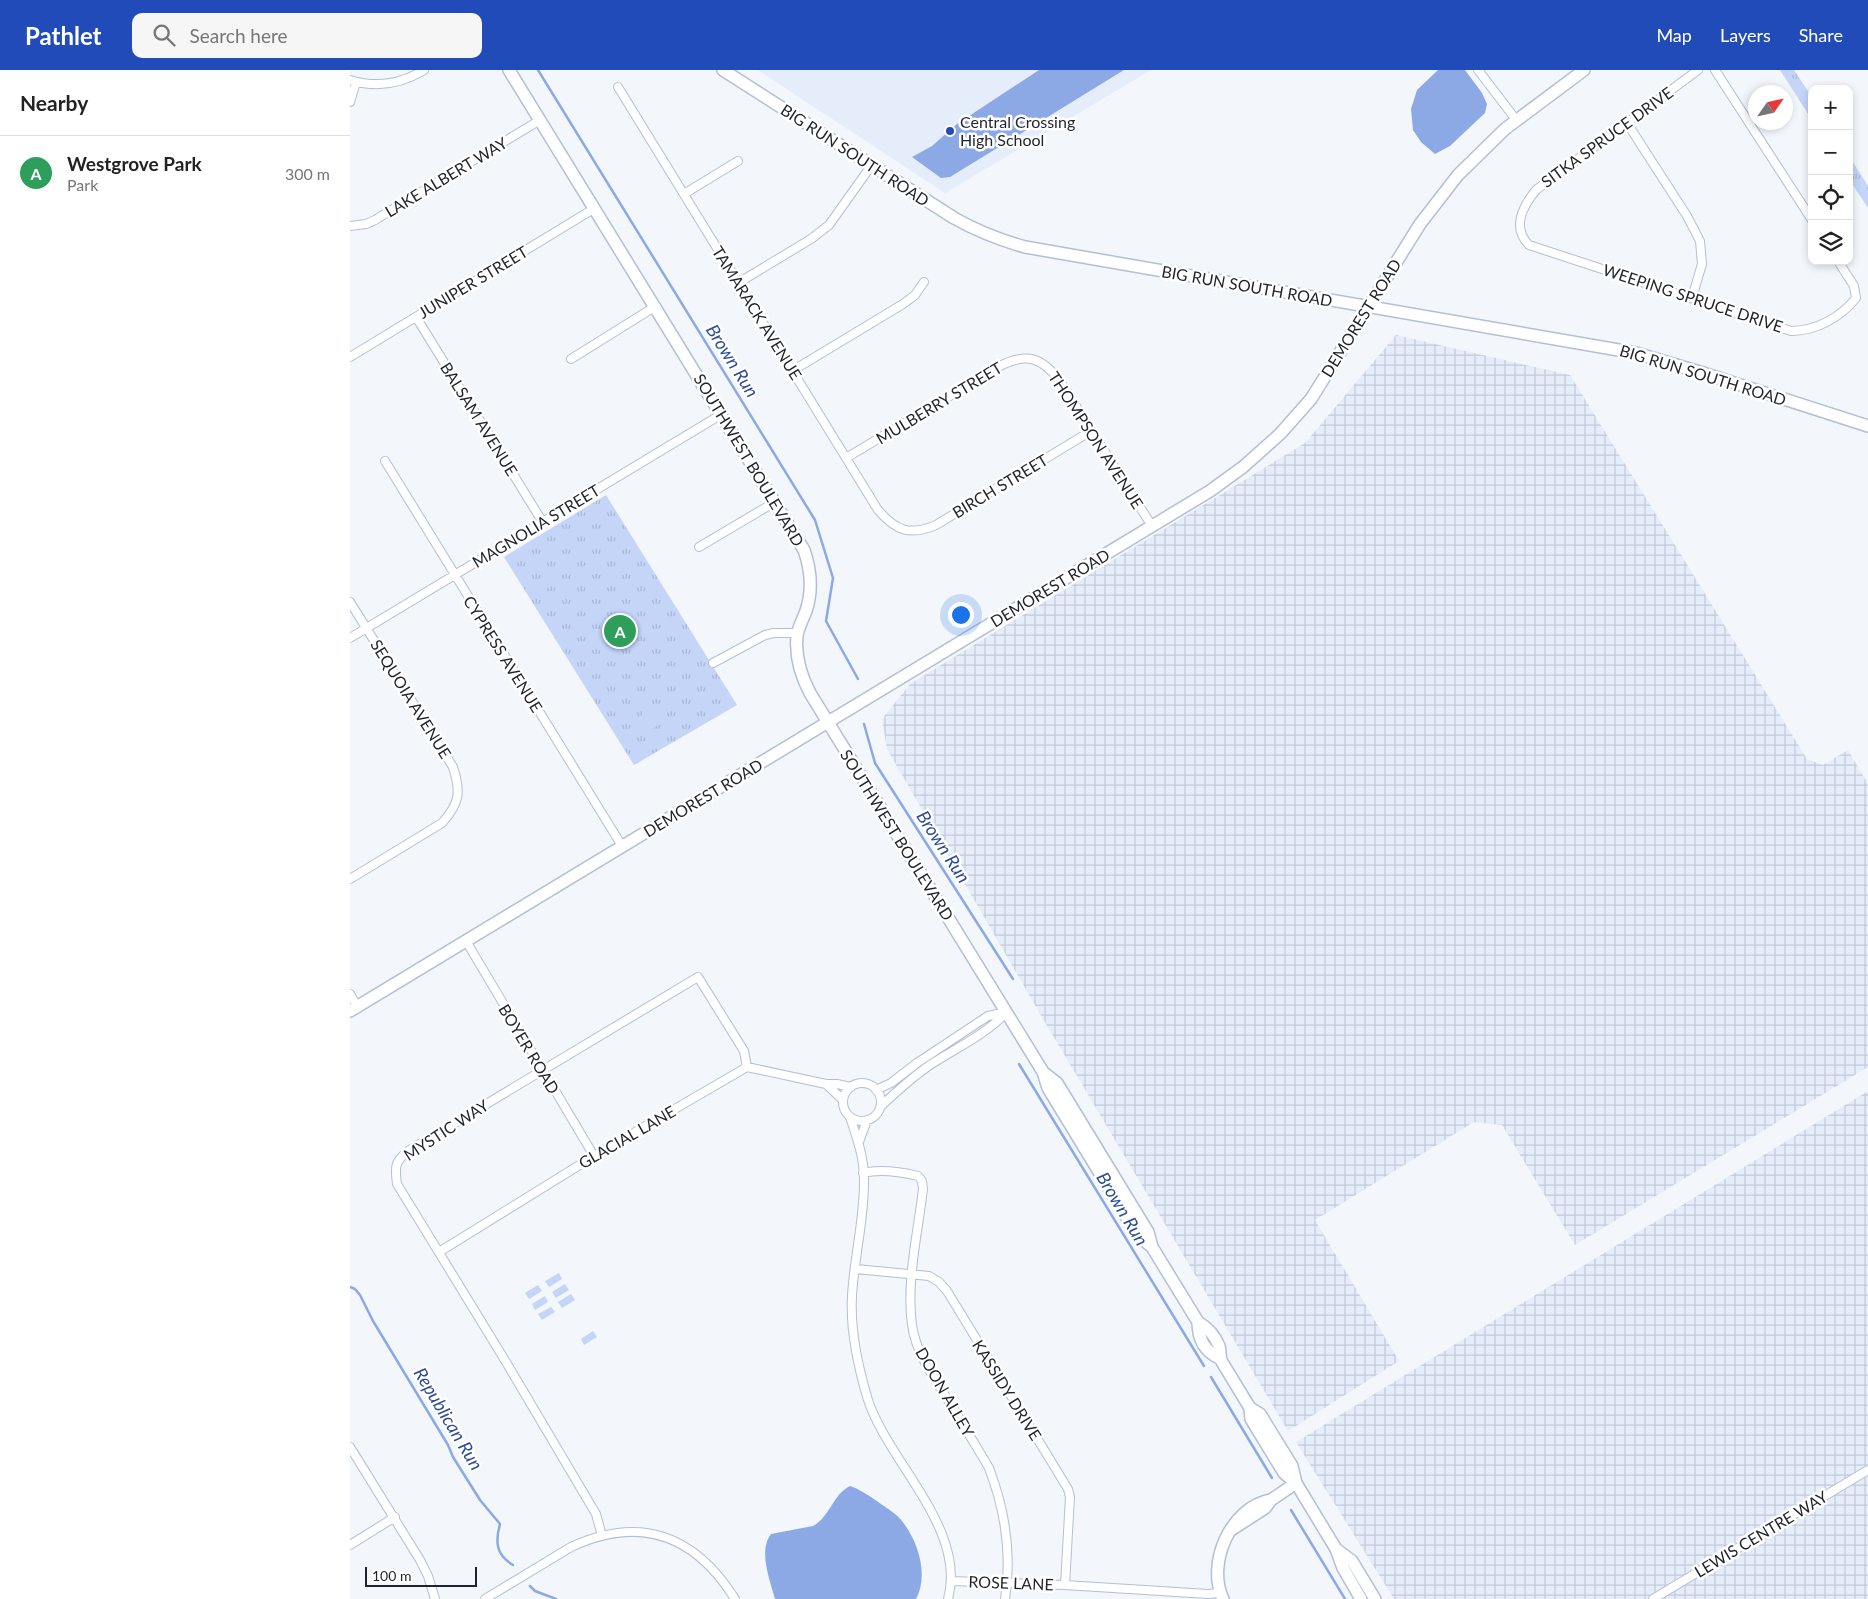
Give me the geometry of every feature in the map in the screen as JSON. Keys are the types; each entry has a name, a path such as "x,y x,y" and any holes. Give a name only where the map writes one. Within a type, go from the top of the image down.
{"street":[{"path":"350,102 353,81 387,84 410,78 424,70"},
{"name":"SOUTHWEST BOULEVARD","path":"509,70 798,538 809,565 810,588 809,602 798,633 798,655 801,673 810,693 1043,1072 1057,1082 1148,1232 1152,1247 1198,1322 1208,1328 1220,1348 1220,1358 1250,1408 1260,1414 1292,1466 1296,1484 1336,1549 1343,1568 1361,1599"},
{"name":"BIG RUN SOUTH ROAD","path":"722,70 962,222 985,234 1013,244 1573,341 1643,355 1868,426"},
{"path":"1478,70 1517,121"},
{"name":"DEMOREST ROAD","path":"354,1008 1210,491 1243,467 1280,434 1311,399 1420,224 1458,175 1506,129 1584,70"},
{"name":"SITKA SPRUCE DRIVE","path":"1523,239 1520,231 1520,220 1536,190 1698,70"},
{"path":"1715,70 1808,214"},
{"name":"TAMARACK AVENUE","path":"618,87 878,510 890,523 904,531"},
{"name":"LAKE ALBERT WAY","path":"350,226 366,224 375,220 540,120"},
{"path":"1627,123 1687,216 1700,241 1702,264 1692,298"},
{"path":"684,194 738,161"},
{"path":"738,283 825,229 839,213 871,166"},
{"name":"JUNIPER STREET","path":"350,357 595,208"},
{"name":"WEEPING SPRUCE DRIVE","path":"1523,239 1529,245 1791,331 1801,331 1821,325 1846,309 1856,295 1854,286 1841,265"},
{"path":"792,371 903,304 915,295 924,282"},
{"path":"571,359 656,306"},
{"name":"BALSAM AVENUE","path":"416,317 542,521"},
{"name":"MULBERRY STREET","path":"846,458 1000,366 1017,359 1036,359"},
{"name":"THOMPSON AVENUE","path":"1036,359 1050,368 1152,526"},
{"name":"MAGNOLIA STREET","path":"350,638 722,414"},
{"name":"BIRCH STREET","path":"904,531 918,531 936,525 1091,431"},
{"name":"CYPRESS AVENUE","path":"385,462 622,846"},
{"path":"700,548 775,502"},
{"name":"SEQUOIA AVENUE","path":"350,602 452,767 458,784 457,802 452,813 442,823 350,879"},
{"path":"713,664 765,634 798,633"},
{"name":"BOYER ROAD","path":"466,941 594,1156"},
{"name":"MYSTIC WAY","path":"602,1536 596,1514 397,1184 395,1170 399,1158 408,1151 698,977 744,1051 747,1067"},
{"path":"350,994 354,1008"},
{"path":"876,1090 891,1083 917,1063 988,1016 1007,1012"},
{"path":"850,1117 855,1120 867,1120 873,1117 880,1107 906,1082 994,1025 1007,1012"},
{"path":"747,1067 826,1084 851,1087"},
{"name":"GLACIAL LANE","path":"439,1252 594,1156 747,1067"},
{"path":"880,1107 879,1095 876,1090 865,1084 859,1083 851,1087 844,1094 843,1100 846,1112 850,1117 859,1142 864,1182 852,1296 853,1335 859,1368 869,1402 894,1451 935,1517 942,1534 949,1560 951,1581 948,1599"},
{"path":"826,1084 843,1100"},
{"path":"859,1142 867,1120"},
{"name":"DOON ALLEY","path":"863,1172 874,1170 910,1174 918,1176 922,1181 924,1189 912,1274 912,1327 920,1351 939,1386 989,1468 1006,1536 1007,1583 1005,1599"},
{"name":"KASSIDY DRIVE","path":"856,1269 929,1276 939,1282 947,1291 1068,1489 1070,1497 1065,1585"},
{"path":"350,1446 420,1560 428,1576 435,1599"},
{"name":"LEWIS CENTRE WAY","path":"1653,1599 1868,1470"},
{"path":"1221,1596 1218,1566 1222,1546 1231,1530 1265,1508 1271,1500 1296,1484"},
{"path":"350,1545 395,1517"},
{"path":"485,1599 571,1547 602,1536 627,1531 644,1532 675,1541 695,1554 717,1574 735,1599"},
{"name":"SOUTHWEST BOULEVARD","path":"1336,1549 1352,1561 1375,1599"},
{"name":"ROSE LANE","path":"951,1581 1065,1585 1221,1596"}],"shaded area":[{"name":"Central Crossing High School","path":"758,70 1151,70 945,193"},
{"path":"1396,335 1570,375 1807,759 1823,765 1848,750 1868,784 1868,1067 1575,1245 1502,1125 1474,1122 1315,1220 1399,1361 1288,1431 1043,1019 887,749 882,719 910,684 1305,443"},
{"path":"1868,1091 1868,1599 1394,1599 1296,1442"}],"green space":[{"path":"1780,70 1794,70 1808,91 1808,114 1793,90 1793,85 1790,85"},
{"path":"1853,162 1868,186 1868,208 1853,185"},
{"path":"606,495 737,705 634,765 504,557"},
{"path":"656,703 667,717 647,734 636,720"},
{"path":"559,1273 562,1279 549,1287 545,1281"},
{"path":"565,1284 569,1290 556,1298 552,1292"},
{"path":"538,1285 542,1291 529,1299 525,1293"},
{"path":"571,1294 575,1300 562,1308 558,1302"},
{"path":"545,1296 548,1302 535,1310 532,1304"},
{"path":"551,1307 555,1312 542,1320 538,1314"},
{"path":"593,1331 597,1337 584,1345 581,1339"}],"water":[{"path":"1039,70 1124,70 950,177 941,178 912,157 932,146 957,124"},
{"path":"1438,70 1465,70 1482,93 1487,104 1485,113 1450,146 1435,154 1421,142 1413,130 1411,109 1417,90"},
{"path":"850,1486 865,1493 892,1512 908,1529 917,1548 922,1569 920,1590 916,1599 775,1599 765,1557 767,1541 771,1534 813,1526 824,1517 839,1494"}],"waterway":[{"name":"Brown Run","path":"538,70 815,520 833,578 826,621 858,679"},
{"name":"Brown Run","path":"864,724 875,763 1013,979"},
{"name":"Brown Run","path":"1019,1064 1204,1366"},
{"name":"Republican Run","path":"350,1287 355,1289 360,1295 373,1321 448,1445 453,1457 480,1500 500,1524 498,1548 503,1557 513,1565"},
{"name":"Brown Run","path":"1211,1377 1272,1478"},
{"name":"Brown Run","path":"1291,1510 1345,1599"},
{"name":"Republican Run","path":"530,1586 535,1591 556,1599"}],"place":[{"name":"Central Crossing High School","path":"950,131"},
{"name":"Westgrove Park","path":"620,631"}]}
